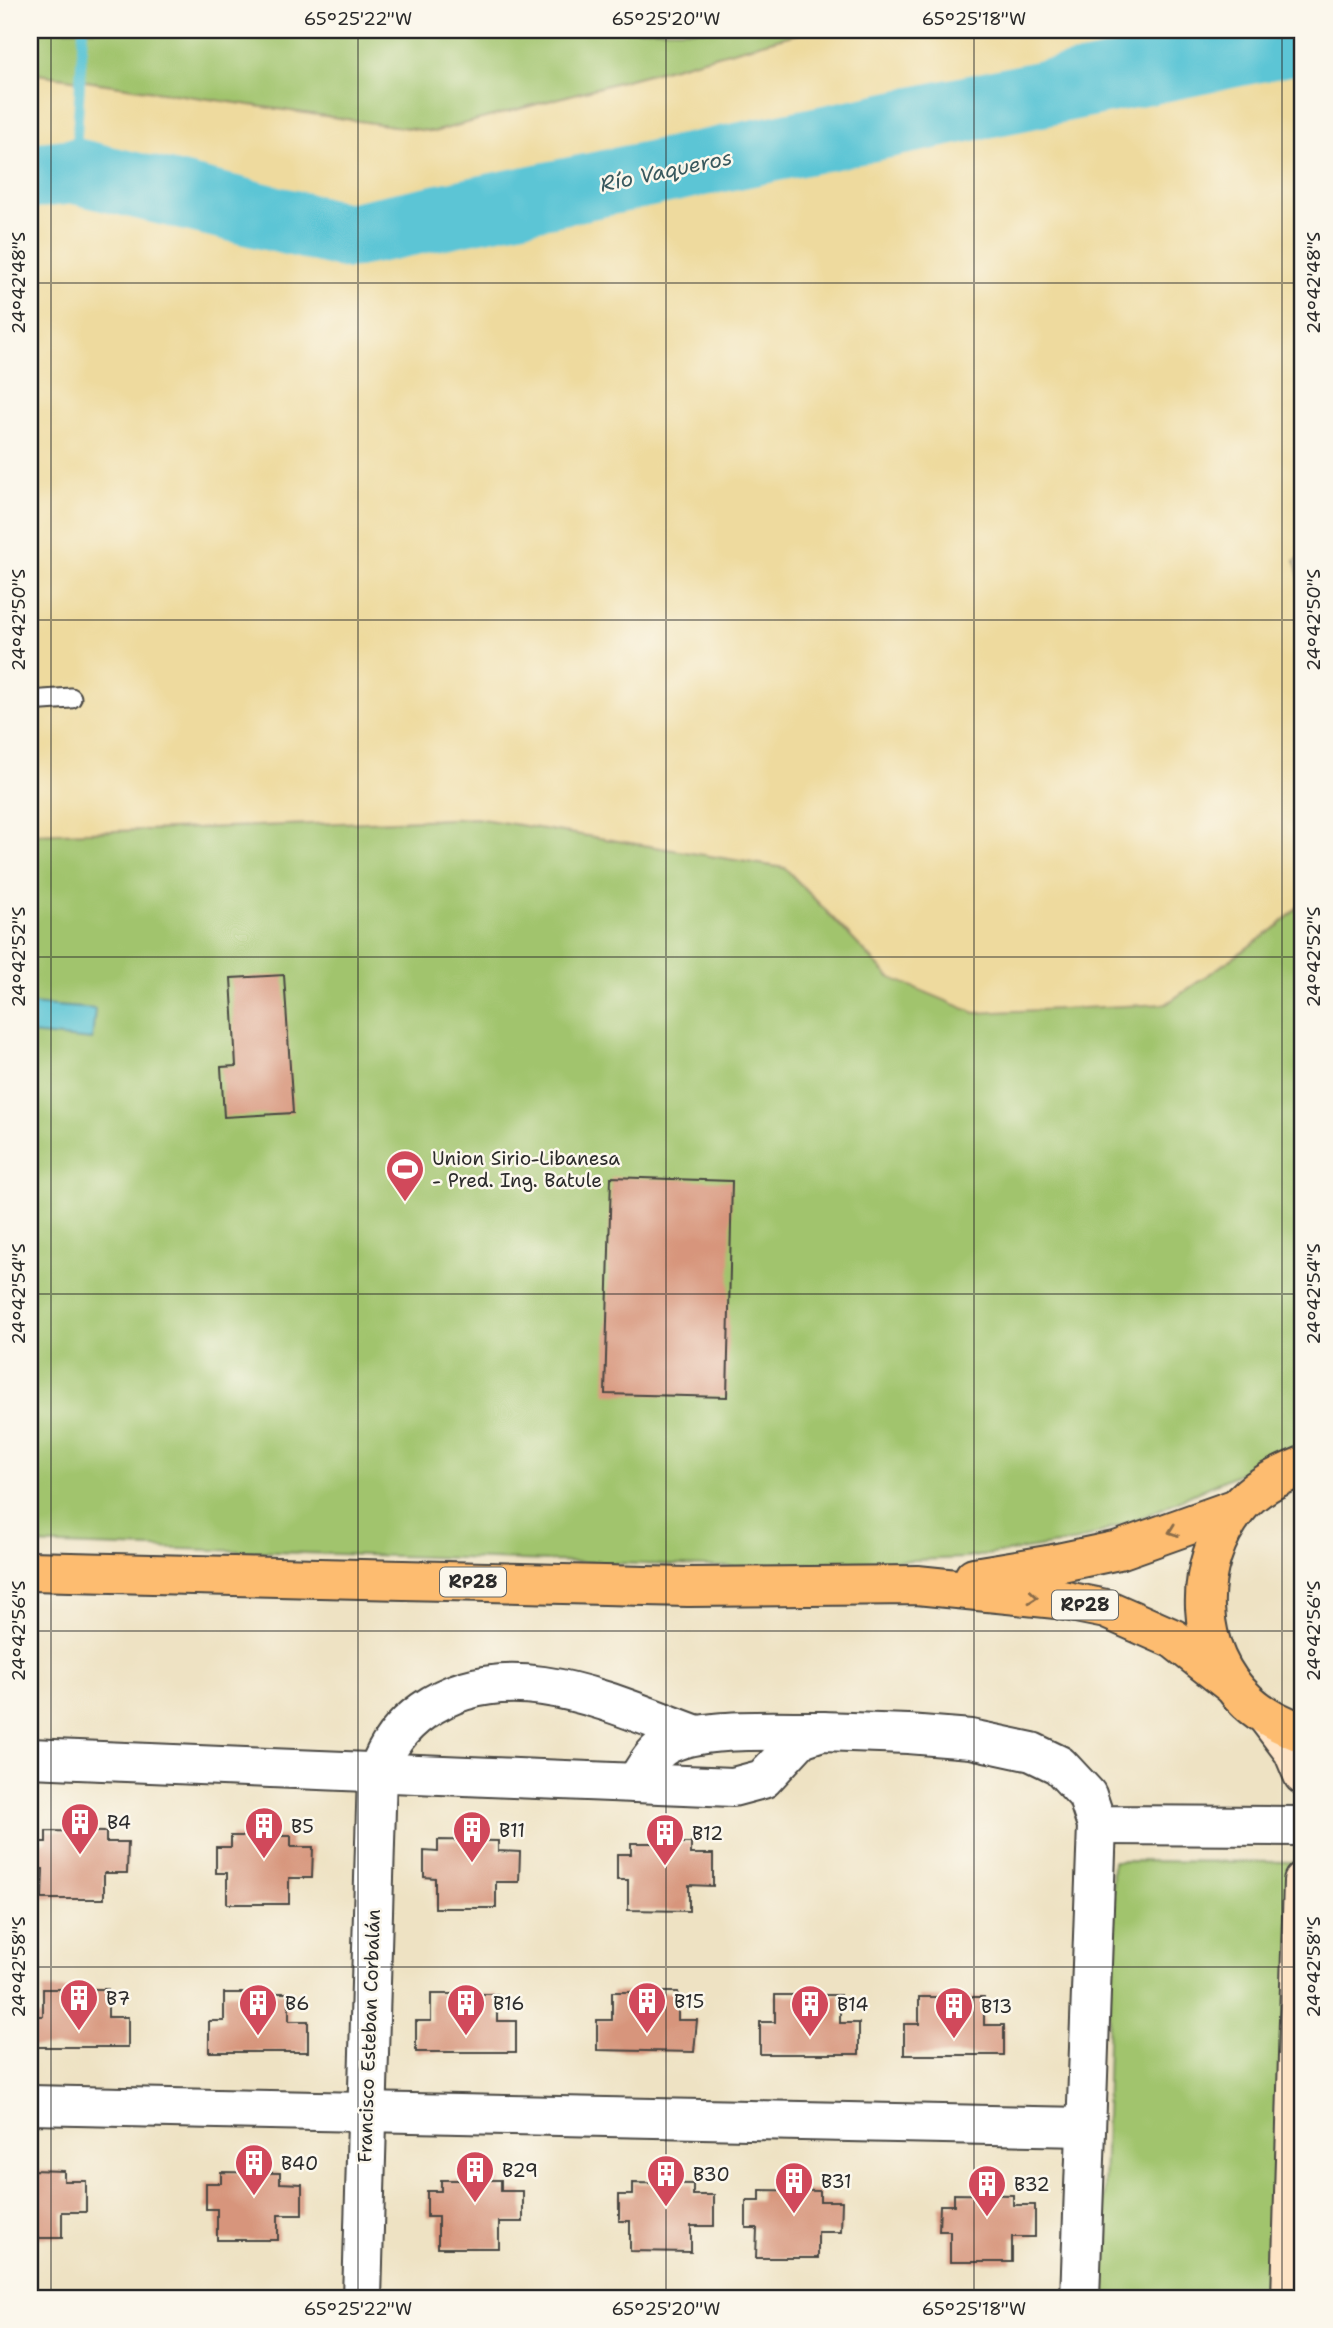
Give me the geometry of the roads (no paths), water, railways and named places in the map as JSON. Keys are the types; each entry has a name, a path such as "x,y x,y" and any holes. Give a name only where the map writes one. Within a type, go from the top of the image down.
{"main road":[{"name":"RP28","path":"1231,1684 1210,1642 1203,1594 1213,1548 1237,1508 1273,1478 1303,1466"},
{"name":"RP28","path":"916,1585 1048,1565 1119,1550 1237,1508"},
{"name":"RP28","path":"30,1571 688,1587 916,1585 1056,1599 1106,1609 1174,1639 1231,1684 1268,1718 1303,1733"},
{"path":"1268,1718 1293,1751 1303,1776"},
{"path":"1291,2298 1303,1881"}],"street":[{"path":"377,1773 385,1751 408,1722 433,1704 462,1689 494,1685 530,1684 584,1693 697,1735"},
{"path":"30,1758 733,1787 763,1779 801,1738 822,1731"},
{"path":"635,1783 658,1751 676,1739 697,1735 822,1731 971,1739 1032,1752 1059,1765 1087,1795 1097,1825 1080,2298"},
{"name":"Francisco Esteban Corbalán","path":"362,2298 377,1773"},
{"path":"1097,1825 1303,1826"},
{"path":"30,2105 1085,2127"}],"lane":[{"path":"30,701 71,698"}],"water":[{"path":"30,1004 95,1009 92,1040 30,1034"}],"waterway":[{"path":"75,171 83,30"},
{"name":"Río Vaqueros","path":"30,176 75,171 347,236 1303,40"}],"place":[{"name":"Union Sirio-Libanesa - Pred. Ing. Batule","path":"405,1203"},
{"name":"B4","path":"80,1856"},
{"name":"B5","path":"264,1860"},
{"name":"B11","path":"472,1864"},
{"name":"B12","path":"665,1867"},
{"name":"B7","path":"79,2032"},
{"name":"B15","path":"647,2035"},
{"name":"B6","path":"258,2037"},
{"name":"B16","path":"466,2037"},
{"name":"B14","path":"810,2038"},
{"name":"B13","path":"954,2040"},
{"name":"B40","path":"254,2197"},
{"name":"B29","path":"475,2204"},
{"name":"B30","path":"666,2208"},
{"name":"B31","path":"794,2215"},
{"name":"B32","path":"987,2218"}]}
